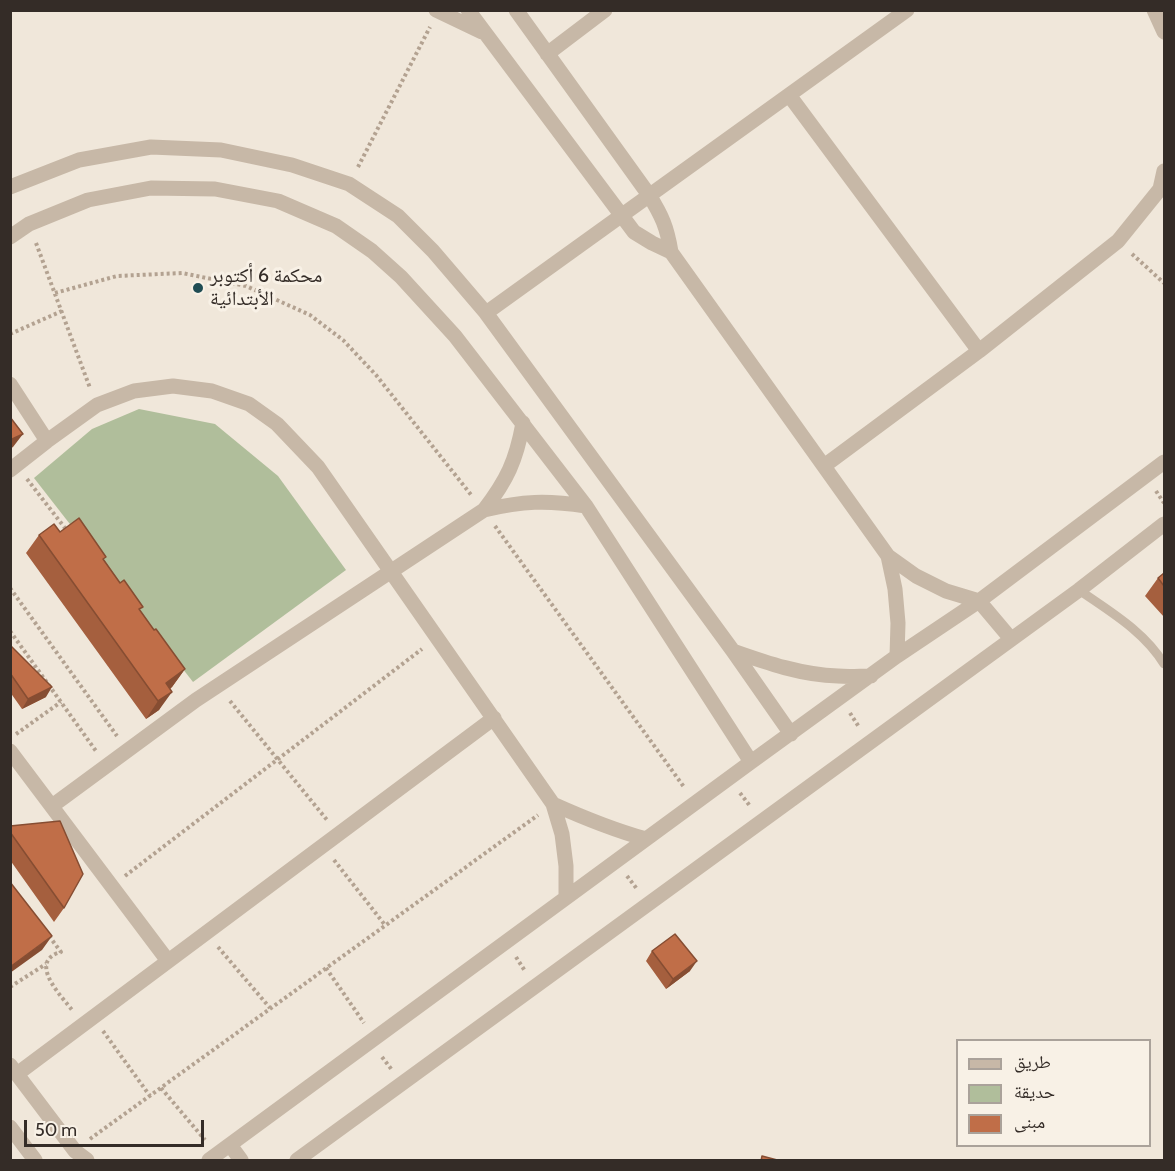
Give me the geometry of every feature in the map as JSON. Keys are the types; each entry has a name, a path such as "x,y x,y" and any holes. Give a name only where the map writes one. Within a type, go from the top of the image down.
{"street":[{"path":"468,10 634,232 671,252"},
{"path":"516,10 660,212 671,252 888,556 916,576 946,591 979,601 1011,639"},
{"path":"547,54 605,10"},
{"path":"486,313 906,10"},
{"path":"1154,10 1164,32"},
{"path":"437,11 484,33"},
{"path":"789,95 979,351"},
{"path":"10,187 79,160 151,147 221,150 292,165 349,183 398,216 434,251 486,313 791,734"},
{"path":"824,466 979,351 1118,241 1160,189 1164,171"},
{"path":"10,237 29,224 88,200 151,188 215,189 278,201 336,226 372,251 402,277 455,336 586,506 751,762"},
{"path":"10,384 47,441"},
{"path":"14,468 97,405 134,391 173,386 212,391 249,404 277,424 318,467 553,804 564,845 566,898"},
{"path":"484,510 510,470 519,447 523,423"},
{"path":"213,1158 751,762 897,656 979,601 1164,462"},
{"path":"52,806 196,700 484,510 535,501 586,506"},
{"path":"297,1161 1079,590 1164,524"},
{"path":"888,556 895,589 898,623 897,656"},
{"path":"733,651 766,663 801,671 836,676 871,676"},
{"path":"87,1161 75,1150 14,1069 88,1021 494,718"},
{"path":"10,751 168,961"},
{"path":"553,804 614,830 646,839"},
{"path":"10,1127 35,1161"},
{"path":"230,1145 241,1161"}],"lane":[{"path":"1079,590 1134,629 1156,651 1164,664"}],"path":[{"path":"349,183 437,11"},
{"path":"29,224 97,405"},
{"path":"1118,241 1164,283"},
{"path":"55,293 117,276 182,273 246,286 310,315 344,340 376,375 484,510 696,803"},
{"path":"10,334 62,311"},
{"path":"14,468 74,541"},
{"path":"10,588 128,751"},
{"path":"10,631 107,766"},
{"path":"112,886 437,638"},
{"path":"218,686 339,834"},
{"path":"839,699 870,742"},
{"path":"10,738 61,702"},
{"path":"729,778 761,822"},
{"path":"75,1150 553,804"},
{"path":"323,846 385,925"},
{"path":"617,861 647,905"},
{"path":"206,933 270,1008"},
{"path":"10,987 46,964 50,957 61,952 48,935"},
{"path":"506,942 536,986"},
{"path":"46,964 47,977 88,1021 150,1096"},
{"path":"326,968 402,1084"},
{"path":"161,1088 213,1158"}],"green space":[{"path":"139,409 215,424 278,476 346,570 193,682 34,478 92,429"}],"building":[{"path":"10,417 23,434 10,440"},
{"path":"79,518 106,557 103,559 120,583 124,580 143,607 139,609 185,669 166,683 172,692 158,701 39,535 54,524 60,532"},
{"path":"1164,573 1164,586 1158,578"},
{"path":"10,645 52,687 28,699 10,673"},
{"path":"60,821 83,874 64,908 10,832 10,826"},
{"path":"10,882 52,936 10,967"},
{"path":"675,934 697,961 673,979 652,951"},
{"path":"762,1156 781,1161 761,1161"}],"place":[{"name":"محكمة 6 أكتوبر الأبتدائية","path":"198,288"}]}
